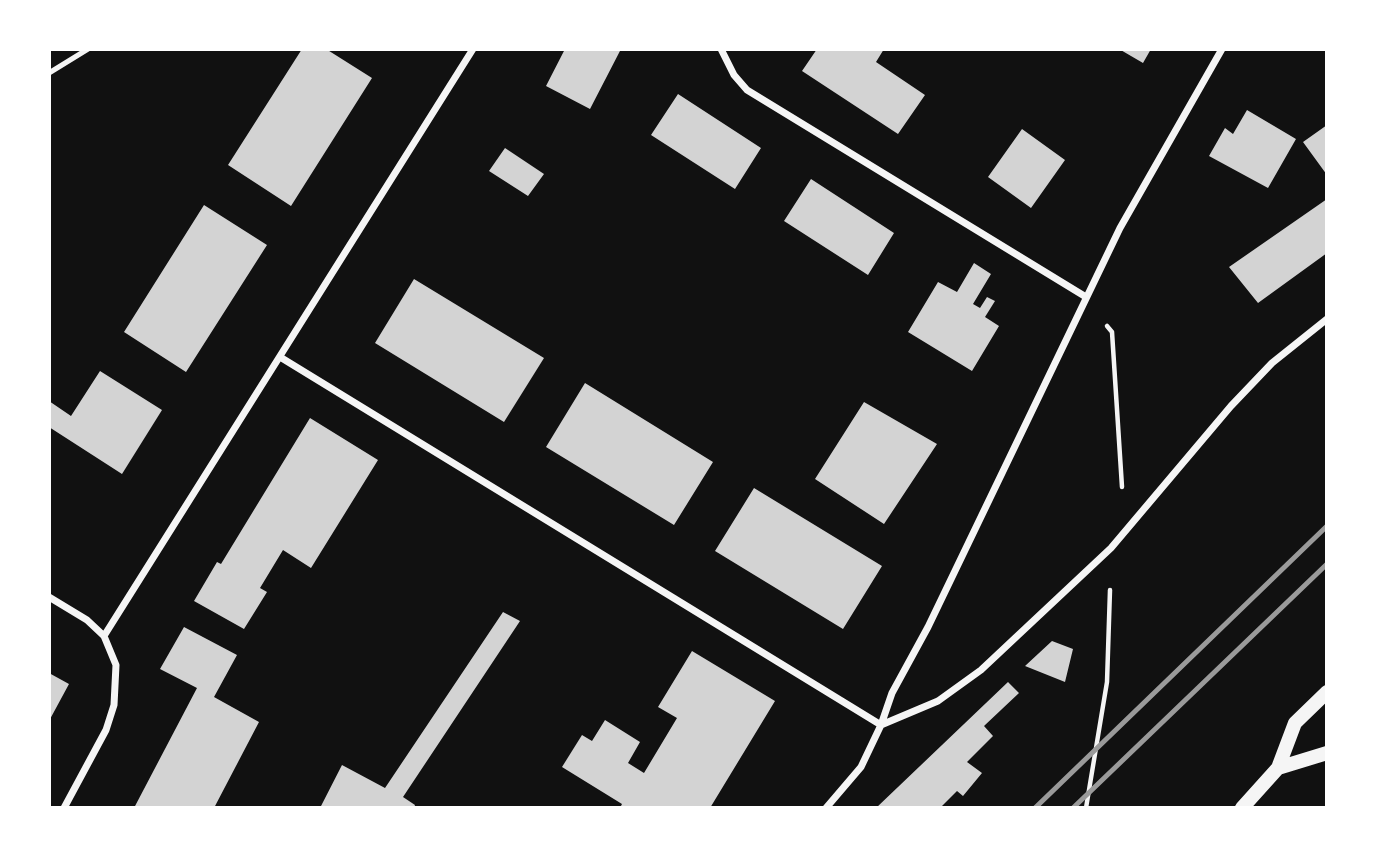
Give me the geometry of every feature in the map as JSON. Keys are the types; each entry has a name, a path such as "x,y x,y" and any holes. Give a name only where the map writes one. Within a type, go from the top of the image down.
{"main road":[{"path":"1242,808 1278,768 1295,723 1327,692"},
{"path":"1278,768 1327,753"}],"street":[{"path":"104,636 472,49"},
{"path":"720,49 734,75 747,90 1086,297"},
{"path":"825,808 861,767 881,726 892,693 928,627 1120,228 1222,49"},
{"path":"881,726 938,701 982,670 1111,548 1231,406 1272,363 1327,319"},
{"path":"280,358 881,726"},
{"path":"49,597 87,620 104,636 116,665 114,705 106,730 64,808"}],"lane":[{"path":"49,73 88,49"}],"path":[{"path":"1115,359 1121,475"},
{"path":"1086,808 1107,682 1111,548"}],"building":[{"path":"302,49 326,49 372,78 291,206 228,165"},
{"path":"565,49 621,49 590,109 546,86"},
{"path":"817,49 884,49 876,62 925,95 898,134 802,71"},
{"path":"1119,49 1151,49 1143,63"},
{"path":"678,94 761,148 735,189 651,135"},
{"path":"1247,110 1296,139 1268,188 1209,156 1225,128 1233,134"},
{"path":"1327,125 1327,175 1303,142"},
{"path":"1022,129 1065,160 1031,208 988,177"},
{"path":"505,148 544,174 528,196 489,171"},
{"path":"811,179 894,233 868,275 784,221"},
{"path":"1327,199 1327,253 1258,303 1229,267"},
{"path":"204,205 267,245 186,372 124,332"},
{"path":"974,263 991,274 973,304 980,308 987,297 995,301 985,317 999,326 972,371 908,332 938,282 957,292"},
{"path":"414,279 544,358 504,422 375,343"},
{"path":"100,371 162,410 122,474 49,427 49,401 71,416"},
{"path":"585,383 713,462 674,525 546,447"},
{"path":"864,402 937,444 884,524 815,479"},
{"path":"310,418 378,460 311,568 283,550 260,588 267,592 244,629 194,601 217,562 221,564"},
{"path":"754,488 882,566 843,629 715,551"},
{"path":"503,612 520,621 403,797 415,805 414,808 320,808 342,765 385,788"},
{"path":"184,627 237,655 214,697 259,722 214,808 134,808 197,688 160,669"},
{"path":"1052,641 1073,649 1065,682 1025,666"},
{"path":"692,651 775,701 710,808 620,808 622,804 562,767 582,735 592,741 605,720 640,742 628,763 644,773 677,718 658,707"},
{"path":"49,673 69,684 49,721"},
{"path":"1008,682 1019,693 984,726 993,736 967,762 982,773 963,796 957,791 940,808 876,808"}],"railway":[{"path":"1035,808 1327,526"},
{"path":"1073,808 1327,564"}]}
